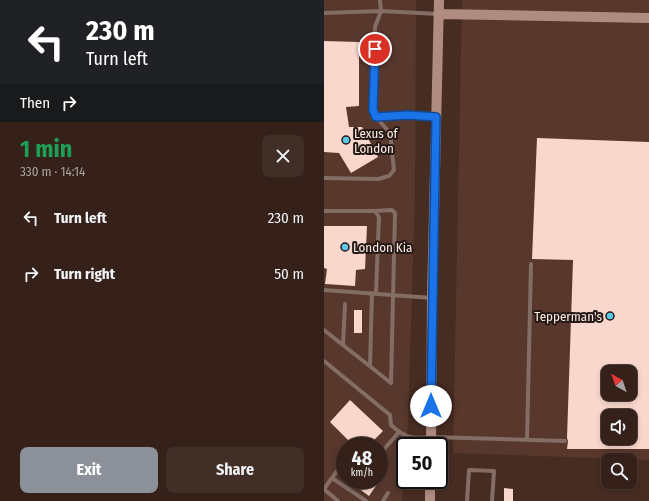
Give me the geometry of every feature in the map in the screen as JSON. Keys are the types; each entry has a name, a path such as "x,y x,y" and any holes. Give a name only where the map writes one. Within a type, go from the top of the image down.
{"main road":[{"path":"431,437 432,298 439,0"},
{"path":"438,14 649,18"},
{"path":"430,489 430,501"}],"lane":[{"path":"324,178 378,180 389,176 394,170 390,133 376,117 373,110 375,27 381,12 380,0"},
{"path":"324,13 381,12 438,14"},
{"path":"376,117 408,115 436,117"},
{"path":"324,211 392,210 395,213 391,383 324,330"},
{"path":"370,366 379,217 375,211"},
{"path":"527,440 531,264"},
{"path":"324,290 432,298"},
{"path":"343,345 345,304"},
{"path":"324,361 390,415 391,424 399,432 408,437"},
{"path":"388,445 399,432"},
{"path":"448,442 527,440 565,441"},
{"path":"467,501 468,470 494,471 492,501"},
{"path":"336,472 324,489 338,501"},
{"path":"332,478 366,501"},
{"path":"383,501 388,493"}],"shaded area":[{"path":"324,0 416,0 415,198 408,421 407,437 396,437 396,489 403,489 402,501 324,501"},
{"path":"462,0 649,0 649,460 637,460 637,453 601,453 601,458 453,453"}],"building":[{"path":"324,41 359,42 359,106 346,107 349,127 362,127 378,157 351,173 339,153 324,152"},
{"name":"Tepperman's","path":"537,138 649,142 649,449 567,449 573,260 532,259"},
{"name":"London Kia","path":"324,226 367,226 365,269 356,270 355,286 325,284 327,269 324,268"},
{"path":"354,310 362,310 362,333 354,333"},
{"path":"350,400 383,431 377,437 345,437 330,422"},
{"path":"504,488 513,489 513,501 504,501"},
{"path":"359,489 374,489 369,496"}],"place":[{"name":"Lexus of London","path":"346,140"},
{"name":"London Kia","path":"345,247"},
{"name":"Tepperman's","path":"610,316"}],"route":[{"path":"375,49 373,110 376,117 408,115 436,117 431,406"}]}
